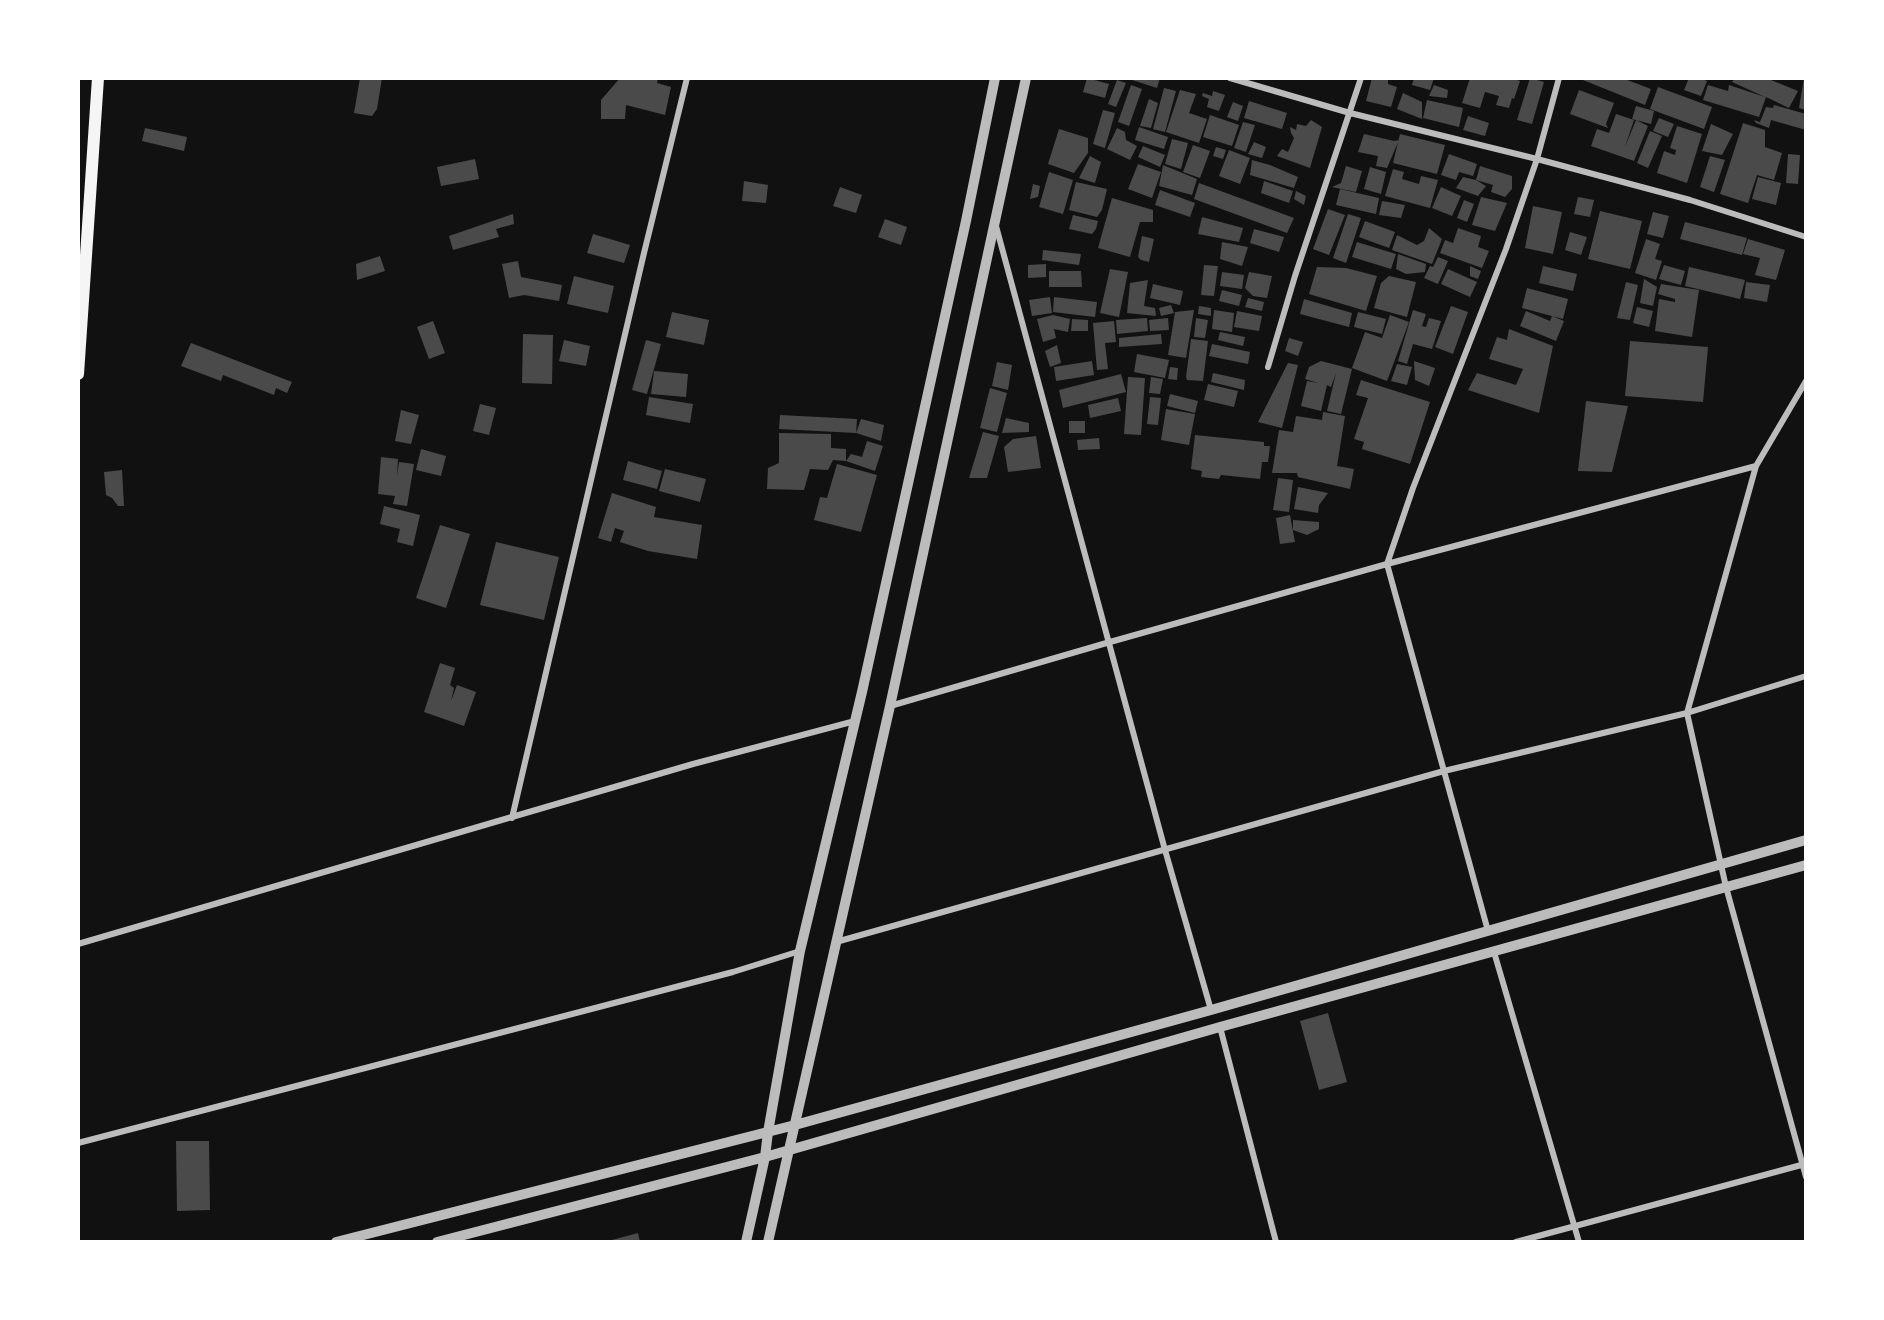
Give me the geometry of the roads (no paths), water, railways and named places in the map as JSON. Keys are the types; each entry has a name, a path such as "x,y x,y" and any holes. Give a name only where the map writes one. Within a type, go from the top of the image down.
{"main road":[{"path":"78,374 98,78"}],"street":[{"path":"512,818 687,78"},
{"path":"746,1242 765,1157 800,951 855,721 995,78"},
{"path":"768,1242 891,706 1026,78"},
{"path":"1230,78 1350,113 1690,200 1806,237"},
{"path":"1268,367 1295,276 1361,78"},
{"path":"1488,931 1387,564 1413,488 1506,249 1537,159 1558,78"},
{"path":"994,219 1165,850 1211,1010"},
{"path":"1806,381 1755,466 1687,713 1726,887 1806,1177"},
{"path":"891,706 1387,564 1755,466"},
{"path":"836,942 1444,771 1687,713 1806,676"},
{"path":"78,944 693,764 855,721"},
{"path":"336,1242 795,1125 1211,1010 1806,840"},
{"path":"437,1242 765,1157 1220,1027 1806,865"},
{"path":"78,1143 733,972 800,951"},
{"path":"1494,952 1579,1242"},
{"path":"1220,1027 1276,1242"},
{"path":"1516,1242 1804,1164"}]}
